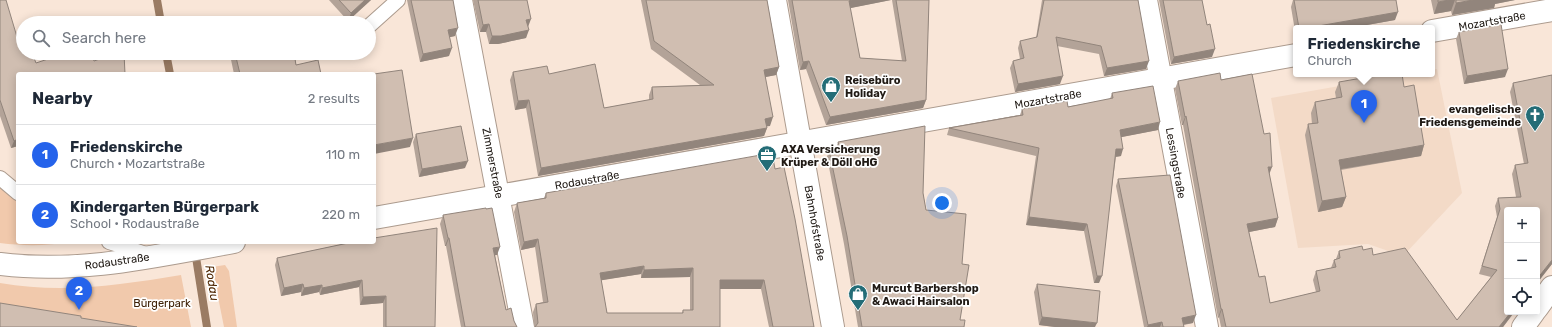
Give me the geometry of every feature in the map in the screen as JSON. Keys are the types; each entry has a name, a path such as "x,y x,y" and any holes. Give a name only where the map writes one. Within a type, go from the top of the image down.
{"street":[{"name":"Zimmerstraße","path":"461,0 523,327"},
{"name":"Bahnhofstraße","path":"775,0 833,327"},
{"name":"Lessingstraße","path":"1146,0 1207,327"},
{"name":"Mozartstraße","path":"1435,30 1552,10"},
{"name":"Mozartstraße","path":"800,142 1293,56"},
{"name":"Rodaustraße","path":"376,218 800,142"},
{"name":"Rodaustraße","path":"0,264 31,267 80,267 119,262 222,244"},
{"path":"1540,304 1552,287"},
{"path":"1523,327 1532,315"}],"lane":[{"path":"376,20 398,0"},
{"path":"0,178 16,191"},
{"path":"115,244 154,256"}],"shaded area":[{"path":"1435,69 1437,69 1462,193 1403,256 1368,244 1298,248 1271,98 1391,77 1435,77"}],"green space":[{"path":"0,188 16,200 16,244 53,244 17,245 0,243"},
{"path":"225,265 229,271 237,327 224,327 212,267"},
{"name":"Bürgerpark","path":"181,275 191,327 0,327 0,283 46,288 91,287"}],"building":[{"path":"0,0 6,0 16,34 16,60 35,60 36,63 45,60 124,60 125,72 16,72 16,140 14,141 0,100"},
{"path":"339,0 365,0 351,13"},
{"path":"411,0 453,0 458,28 448,30 452,48 423,54"},
{"path":"478,0 527,0 531,19 526,20 529,30 501,36 492,36 489,24 483,25"},
{"path":"646,0 767,0 779,67 764,70 773,117 765,119 767,128 541,168 529,100 518,101 513,72 547,66 549,74 595,64 604,108 653,99 652,87 714,85 654,41"},
{"path":"792,0 852,0 849,1 860,58 906,61 896,0 929,0 926,100 830,117 809,61 803,62"},
{"path":"1044,0 1138,0 1149,61 1107,68 1101,46 1056,37 1063,76 1018,84 1013,61 1024,58 1020,41 1037,37"},
{"path":"1163,0 1202,0 1207,25 1210,24 1215,49 1174,57"},
{"path":"1294,0 1396,0 1398,12 1324,25 1298,25"},
{"path":"1438,0 1449,0 1438,2"},
{"path":"1456,0 1473,0 1456,3"},
{"path":"1501,24 1508,69 1467,76 1459,32"},
{"path":"237,60 295,60 296,65 318,60 321,72 240,72"},
{"path":"402,70 413,138 376,145 376,74"},
{"path":"1220,73 1221,80 1252,74 1264,134 1270,133 1272,167 1268,167 1278,218 1247,224 1259,277 1265,276 1270,303 1320,291 1316,271 1336,267 1334,260 1340,258 1339,251 1362,246 1363,250 1372,248 1373,255 1405,248 1457,320 1497,270 1482,266 1500,209 1498,198 1521,197 1515,165 1528,163 1513,83 1552,75 1552,260 1540,275 1540,207 1504,207 1504,315 1509,315 1499,327 1226,327 1221,309 1186,116 1185,117 1178,81"},
{"path":"1368,77 1402,77 1404,87 1414,85 1424,145 1339,160 1346,197 1322,201 1308,124 1318,123 1315,102 1342,97 1339,82"},
{"path":"1153,86 1160,122 1120,130 1123,149 1116,149 1102,276 1097,276 1087,224 1029,217 1039,148 949,128 1023,115 1022,109 1067,101 1068,107 1113,98 1112,93"},
{"path":"461,126 468,161 422,169 416,134"},
{"path":"925,126 923,193 926,210 966,214 962,264 969,265 960,320 965,320 964,327 862,327 847,236 829,150 840,148 838,142"},
{"path":"772,153 775,169 784,167 795,219 814,327 773,327 764,280 720,280 720,327 535,327 538,323 536,304 548,302 538,239 524,242 517,203 546,198 546,193","holes":["644,266 644,270 693,268 693,310 683,310 683,313 607,313 600,273"]},
{"path":"1170,175 1196,315 1182,318 1184,327 1163,327 1162,322 1148,325 1118,179"},
{"path":"492,208 500,247 493,248 506,310 511,308 517,327 465,327 449,238 443,215"},
{"path":"437,228 435,327 386,327 386,296 363,297 362,280 322,288 322,285 304,288 303,284 284,288 277,258 344,244 376,244 376,238"},
{"path":"1037,284 1100,291 1097,323 1042,317"},
{"path":"0,303 81,316 81,318 137,327 0,327"}],"waterway":[{"name":"Rodau","path":"157,0 160,16"},
{"name":"Rodau","path":"167,60 170,72"},
{"name":"Rodau","path":"195,251 207,327"}],"place":[{"name":"Reisebüro Holiday","path":"831,103"},
{"name":"Friedenskirche","path":"1364,123"},
{"name":"evangelische Friedensgemeinde","path":"1535,132"},
{"name":"AXA Versicherung Krüper & Döll oHG","path":"767,172"},
{"name":"Kindergarten Bürgerpark","path":"79,310"},
{"name":"Murcut Barbershop & Awaci Hairsalon","path":"858,311"}]}
